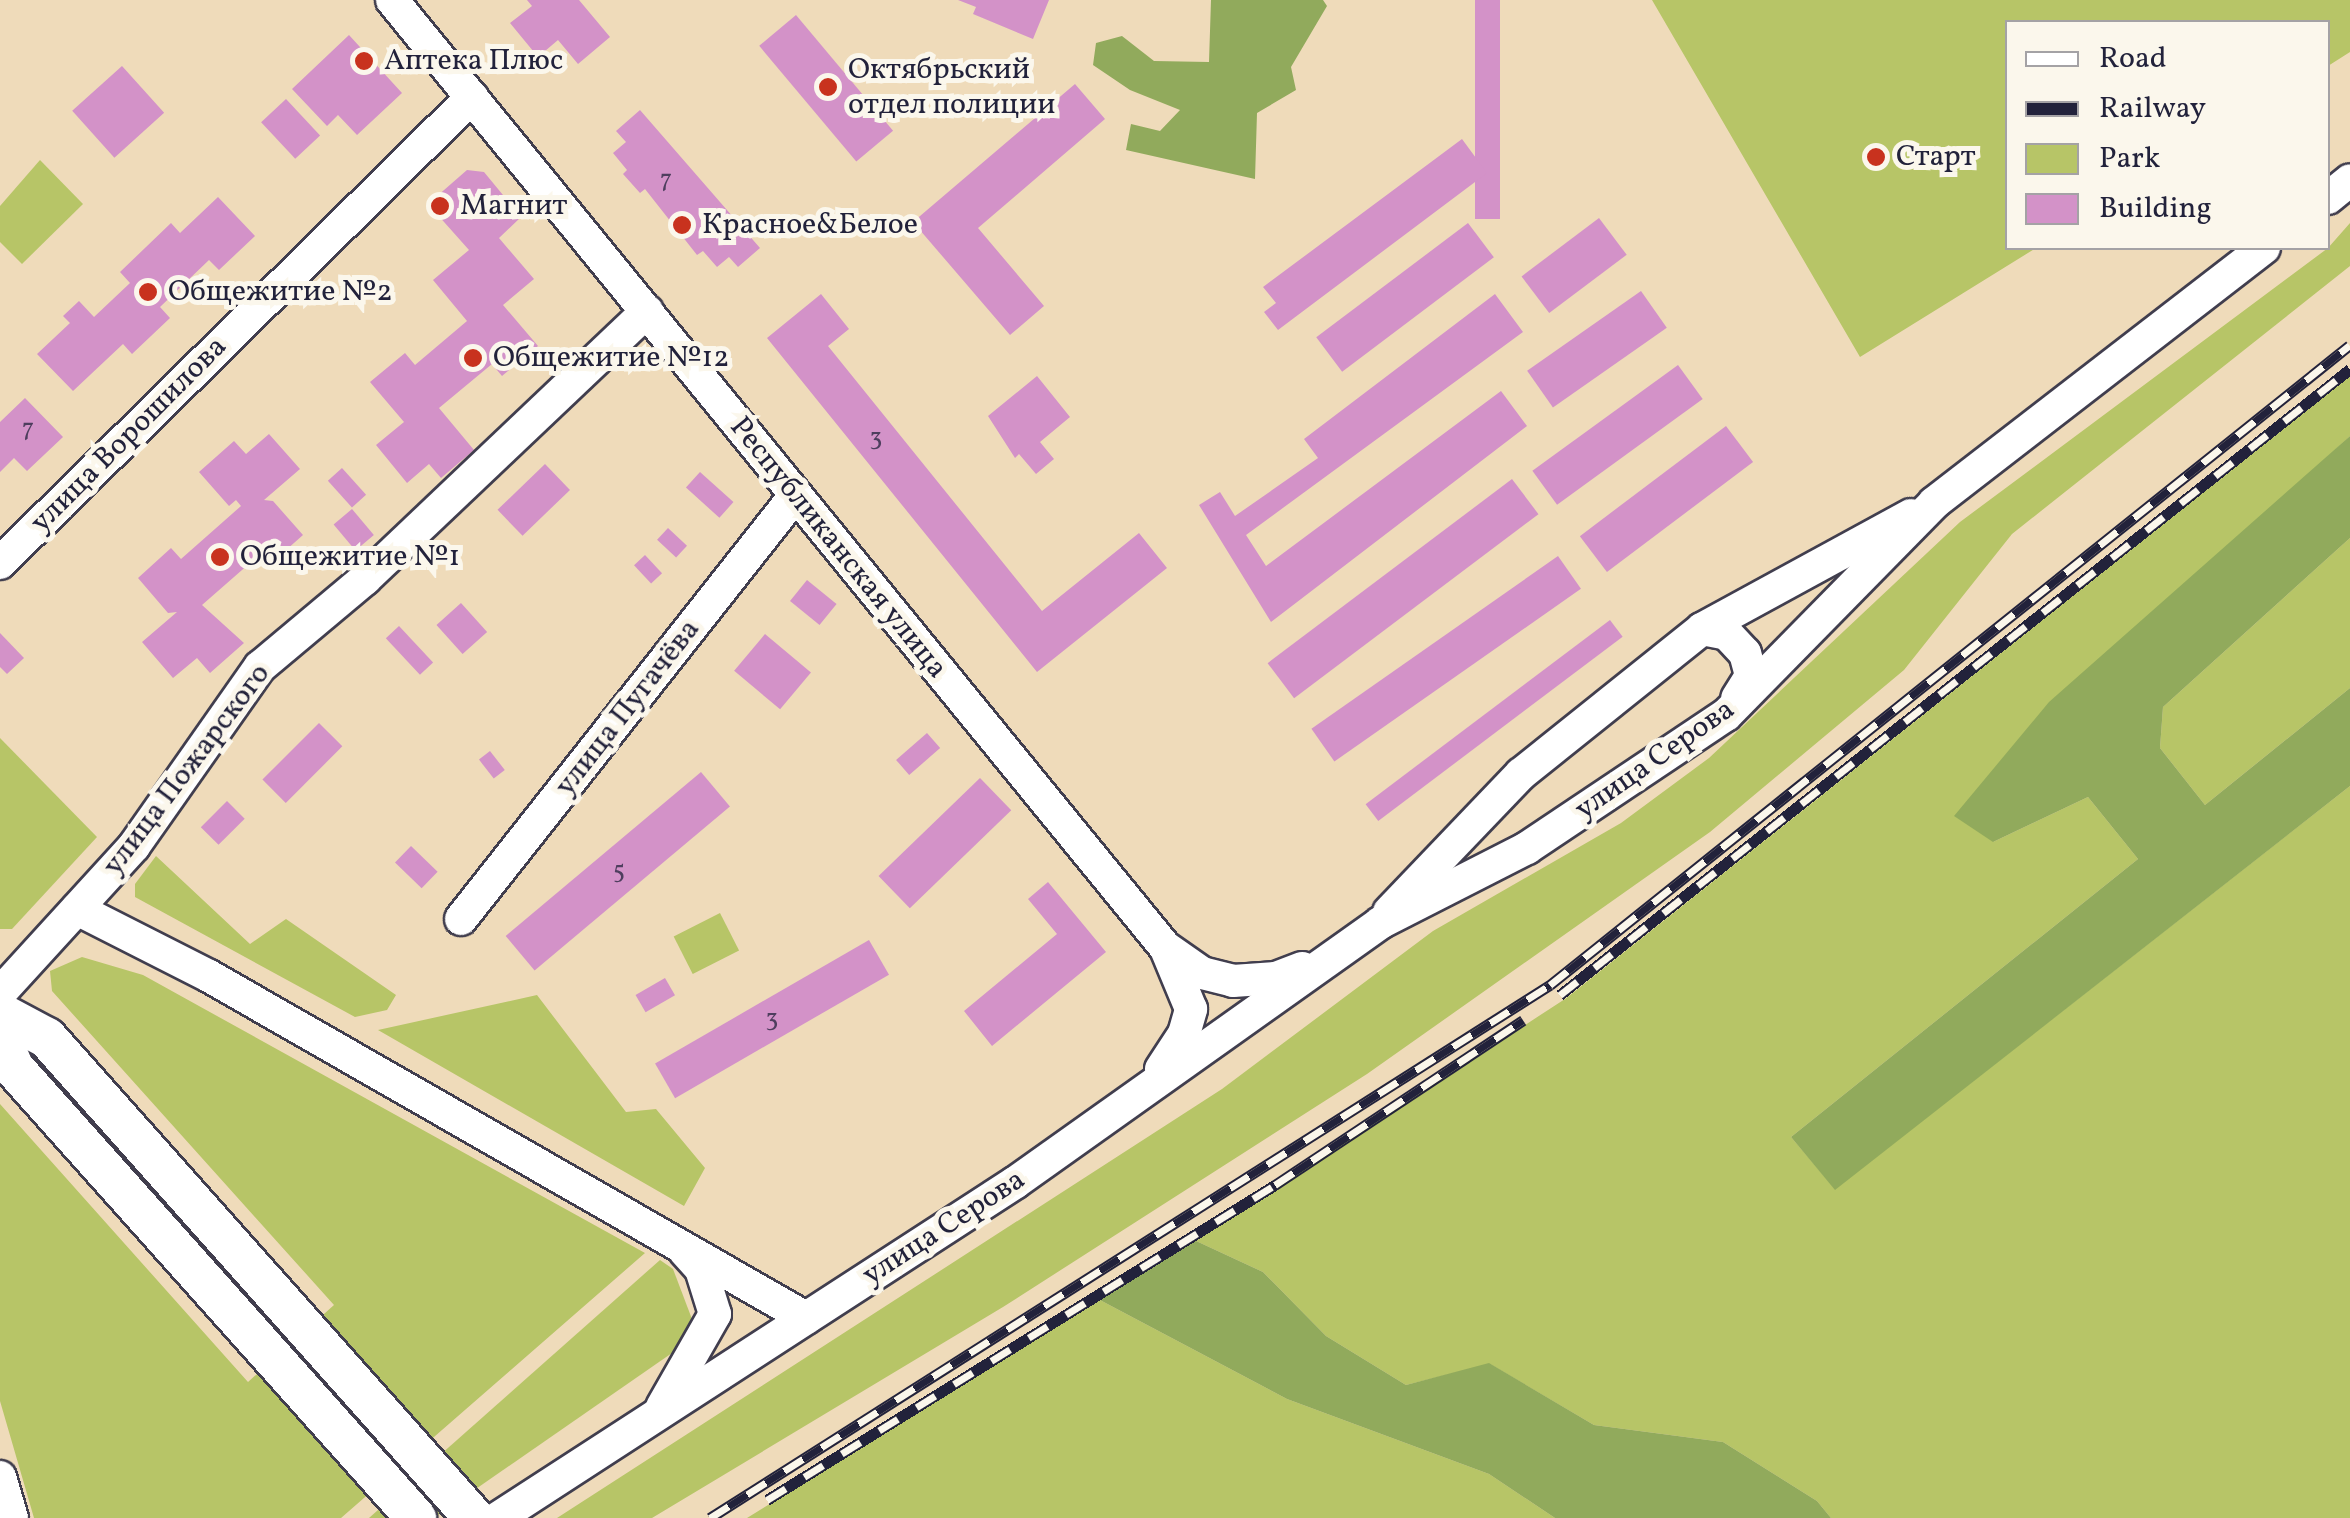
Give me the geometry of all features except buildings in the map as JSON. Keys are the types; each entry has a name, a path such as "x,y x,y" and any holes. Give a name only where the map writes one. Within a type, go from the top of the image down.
{"main road":[{"path":"0,1014 47,1038 474,1518"},
{"path":"0,1036 13,1068 416,1518"}],"street":[{"name":"Республиканская улица","path":"392,0 1165,947 1202,974 1233,981 1276,978 1340,952"},
{"name":"улица Ворошилова","path":"0,563 472,97"},
{"path":"2330,196 2350,180"},
{"name":"улица Серова","path":"498,1518 871,1276 1149,1087 1380,923 1527,848 1726,715 1934,503 2261,250"},
{"name":"улица Пожарского","path":"0,993 134,846 260,667 365,578 647,312"},
{"name":"улица Пугачёва","path":"462,919 794,497"},
{"name":"улица Серова","path":"1380,923 1521,774 1702,629 1934,503"},
{"path":"1702,629 1727,634 1745,654 1751,676 1726,715"},
{"path":"77,909 209,976 675,1239 806,1318"},
{"path":"1149,1087 1184,1034 1191,1008 1165,947"},
{"path":"656,1416 715,1314 702,1270 675,1239"},
{"path":"738,1278 800,1290 871,1276"},
{"path":"0,1476 12,1518"}],"green space":[{"path":"1211,0 1323,0 1327,6 1291,67 1296,90 1257,113 1255,179 1126,150 1131,124 1160,131 1180,110 1130,90 1093,65 1096,43 1122,36 1154,61 1209,62"},
{"name":"Старт","path":"1652,0 2350,0 2350,52 2330,65 2330,20 2005,20 2005,250 2033,250 1860,357"},
{"path":"40,160 83,204 22,264 0,242 0,206"},
{"path":"2350,223 2350,266 2012,534 1904,670 1710,832 1367,1074 1003,1307 652,1518 557,1518 1222,1089 1433,931 1621,823 1709,758 1960,522 2330,250"},
{"path":"2350,376 2350,436 2229,548 1993,842 2088,797 2138,859 1791,1137 1835,1189 2350,786 2350,1518 1831,1518 1817,1501 1723,1442 1594,1425 1490,1364 1406,1385 1326,1336 1263,1272 1194,1240 1565,999"},
{"path":"2350,436 2350,538 2163,707 2160,748 2205,805 2350,688 2350,786 1835,1190 1791,1137 2138,859 2088,797 1993,842 1954,816 2049,702"},
{"path":"2350,538 2350,688 2205,805 2160,748 2163,707"},
{"path":"0,738 97,837 12,929 0,929"},
{"path":"156,856 250,944 286,919 396,995 387,1010 355,1017 135,897 135,884"},
{"path":"720,913 739,950 693,974 674,937"},
{"path":"82,957 143,975 645,1253 341,1518 34,1518 0,1401 0,1104 248,1382 334,1305 52,991 50,971"},
{"path":"537,995 626,1112 656,1109 705,1168 684,1206 378,1030"},
{"path":"1194,1240 1263,1272 1326,1336 1406,1385 1489,1363 1594,1425 1723,1442 1817,1501 1831,1518 1555,1518 1489,1474 1287,1399 1098,1299"},
{"path":"660,1260 673,1269 695,1327 672,1353 434,1518 369,1518"},
{"path":"1098,1299 1287,1399 1489,1474 1555,1518 747,1518"}],"railway":[{"path":"710,1518 1550,985 2350,345"},
{"path":"1560,995 2350,369"},
{"path":"767,1500 1275,1185 1523,1020"}],"place":[{"name":"Аптека Плюс","path":"364,61"},
{"name":"Октябрьский отдел полиции","path":"828,87"},
{"name":"Старт","path":"1876,157"},
{"name":"Магнит","path":"440,206"},
{"name":"Красное&Белое","path":"682,225"},
{"name":"Общежитие №2","path":"148,292"},
{"name":"Общежитие №12","path":"473,358"},
{"name":"Общежитие №1","path":"220,557"}]}
